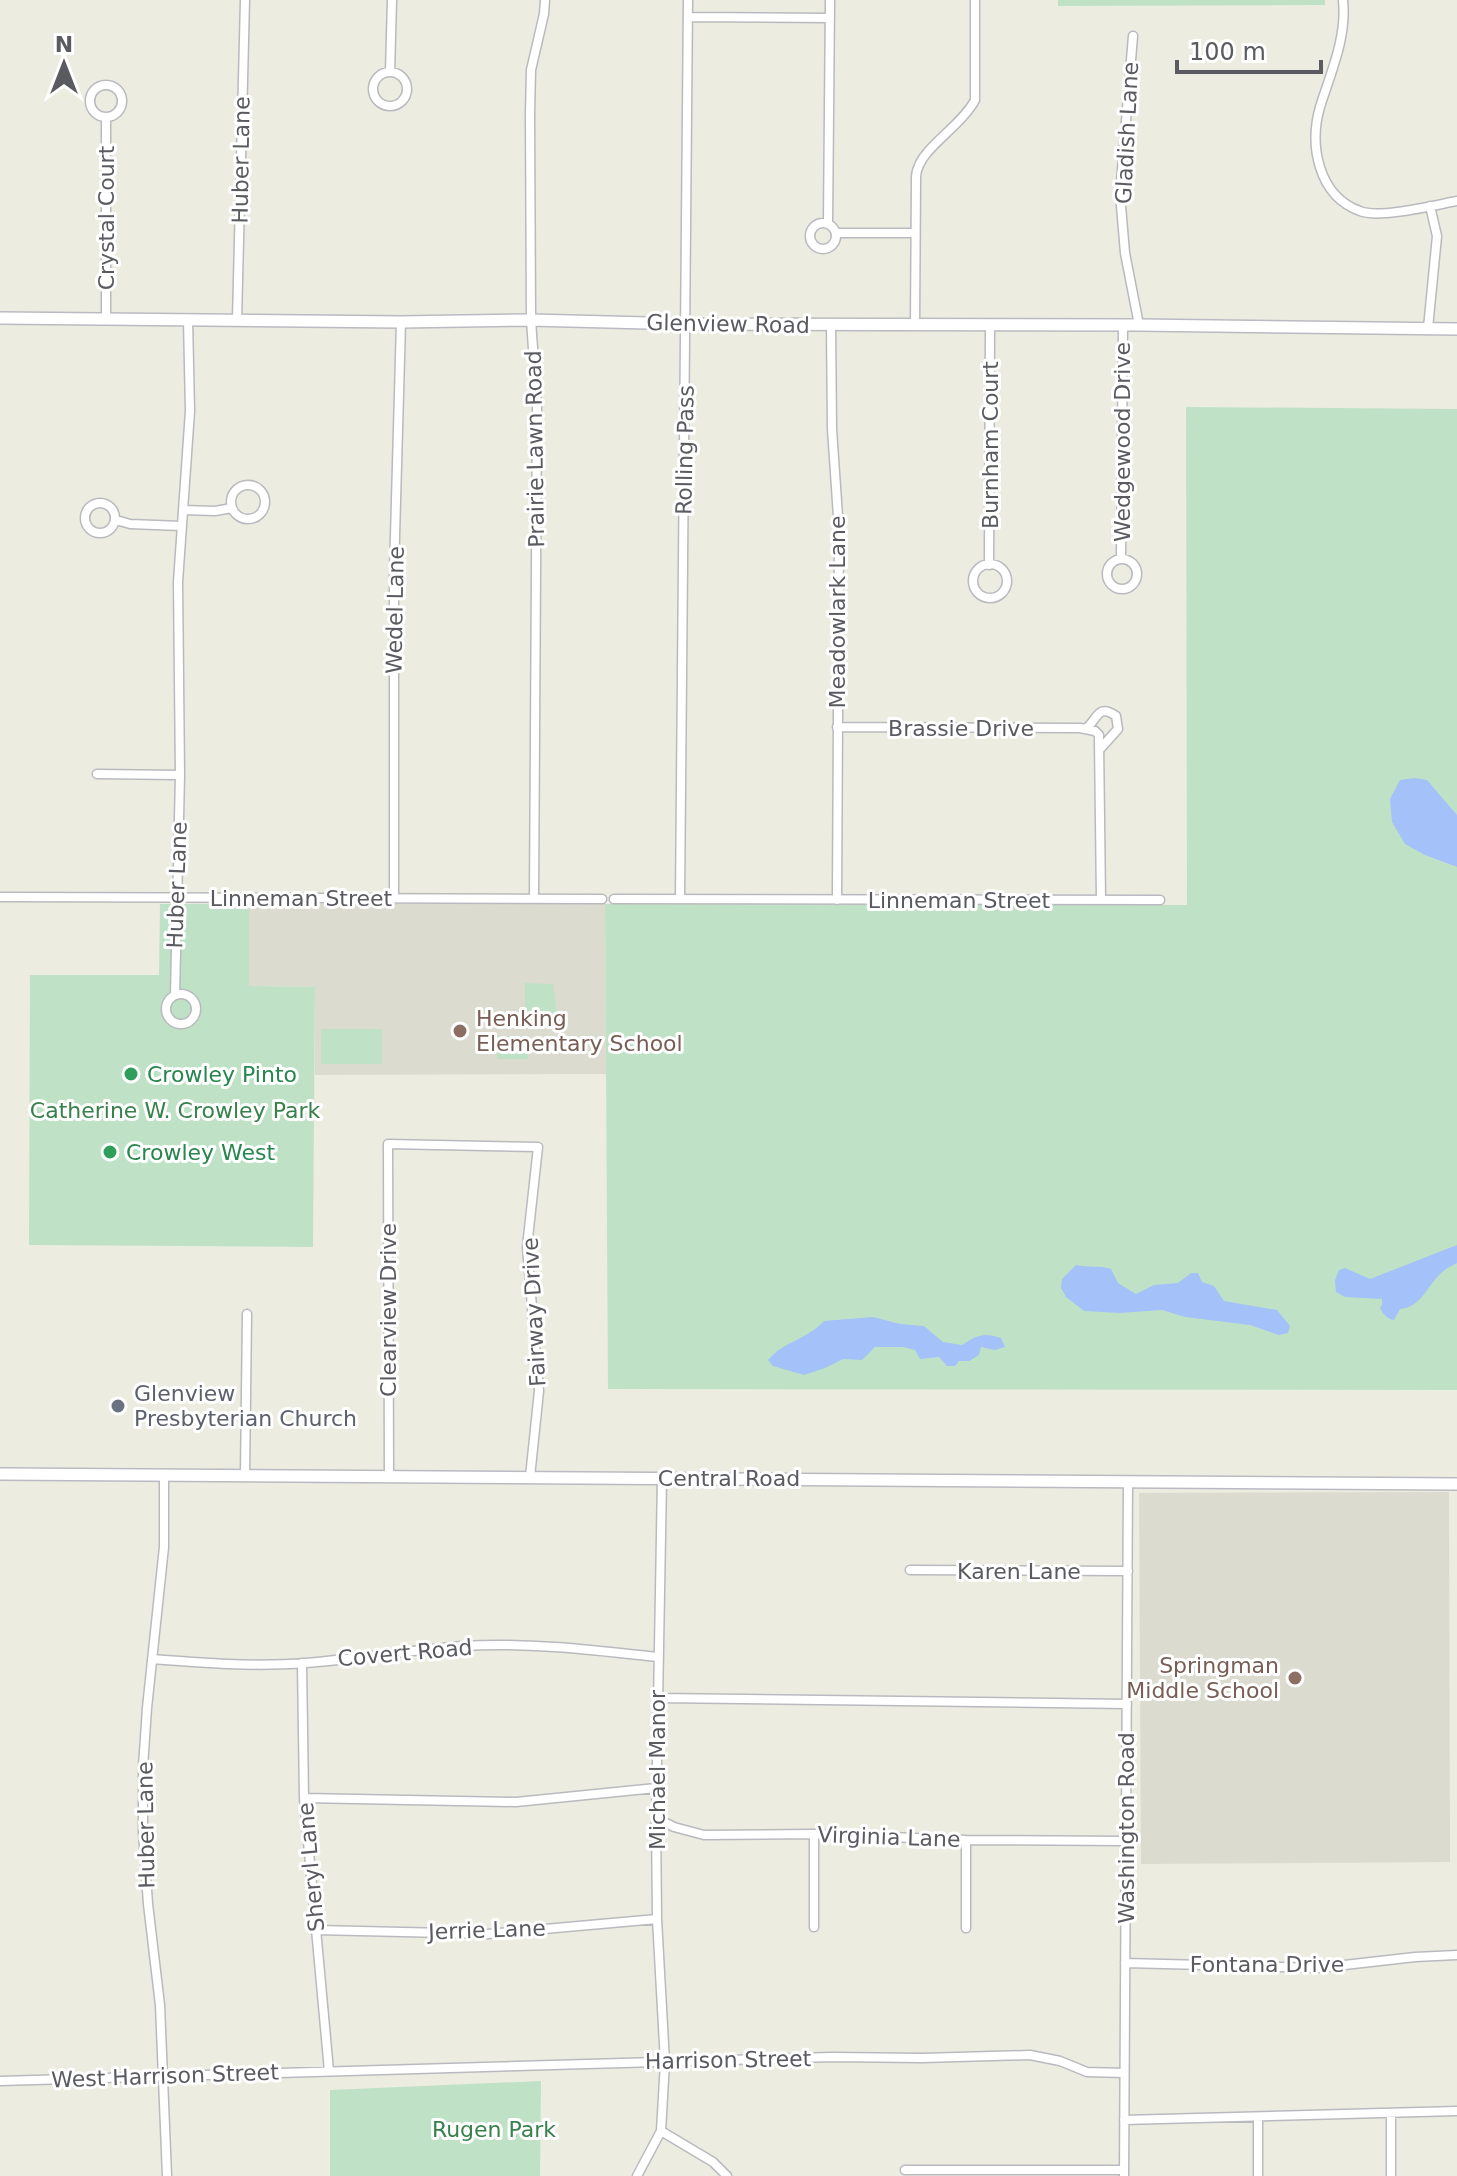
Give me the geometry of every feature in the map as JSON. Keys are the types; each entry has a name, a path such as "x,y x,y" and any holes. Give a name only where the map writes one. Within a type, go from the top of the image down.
{"main road":[{"name":"Glenview Road","path":"0,318 1457,329"},
{"name":"Central Road","path":"0,1474 1457,1484"}],"street":[{"name":"Huber Lane","path":"237,320 245,0"},
{"path":"390,72 392,0"},
{"name":"Prairie Lawn Road","path":"534,899 537,405 529,240 531,70 545,0"},
{"name":"Rolling Pass","path":"680,899 688,0"},
{"path":"828,223 830,0"},
{"path":"915,325 918,168 923,158 969,111 975,100 975,0"},
{"path":"1343,0 1345,19 1342,35 1319,110 1315,137 1320,167 1329,189 1360,212 1377,214 1457,201"},
{"path":"688,17 830,18"},
{"name":"Gladish Lane","path":"1133,36 1120,194 1125,253 1139,325"},
{"path":"390,72 401,76 407,85 405,96 392,105 381,103 373,89 380,75 390,72"},
{"name":"Crystal Court","path":"106,84 119,91 123,100 116,114 106,117 93,109 90,98 96,88 106,84"},
{"name":"Crystal Court","path":"106,117 106,319"},
{"path":"1428,328 1437,236 1430,206"},
{"path":"819,223 828,223 835,229 835,242 829,248 820,249 813,245 809,236 812,228 819,223"},
{"path":"836,233 915,233"},
{"name":"Huber Lane","path":"175,995 180,775 177,636 190,411 188,320"},
{"name":"Wedel Lane","path":"394,899 394,572 401,322"},
{"name":"Meadowlark Lane","path":"831,325 832,429 839,531 837,900"},
{"name":"Burnham Court","path":"989,565 990,325"},
{"name":"Wedgewood Drive","path":"1121,558 1123,325"},
{"path":"243,486 254,486 265,497 264,509 257,517 245,519 232,508 232,497 243,486"},
{"path":"183,510 232,508"},
{"path":"116,520 130,524 181,526"},
{"name":"Burnham Court","path":"989,565 1000,568 1006,577 1004,590 992,598 979,593 973,580 977,571 989,565"},
{"name":"Brassie Drive","path":"837,727 1085,729 1100,712 1109,712 1116,716 1118,729 1099,745"},
{"path":"1085,729 1099,735 1101,900"},
{"path":"97,774 180,775"},
{"name":"Linneman Street","path":"0,897 602,899"},
{"name":"Linneman Street","path":"614,899 1160,900"},
{"name":"Fairway Drive","path":"388,1144 538,1147 527,1247 539,1391 530,1477"},
{"name":"Clearview Drive","path":"388,1144 389,1476"},
{"path":"245,1475 247,1314"},
{"name":"Huber Lane","path":"164,1475 164,1547 143,1767 143,1832 160,2005 167,2176"},
{"name":"Michael Manor","path":"661,2131 665,2062 657,1919 656,1788 662,1478"},
{"name":"Washington Road","path":"1124,2173 1128,1481"},
{"name":"Karen Lane","path":"910,1570 1128,1571"},
{"name":"Covert Road","path":"152,1659 222,1664 302,1663 464,1646 539,1646 658,1657"},
{"name":"Sheryl Lane","path":"302,1663 304,1798 329,2071"},
{"path":"658,1698 1127,1704"},
{"path":"304,1798 516,1802 656,1788"},
{"name":"Virginia Lane","path":"656,1818 674,1827 704,1835 814,1834 966,1840 1126,1841"},
{"path":"814,1834 814,1927"},
{"path":"966,1840 966,1928"},
{"name":"Jerrie Lane","path":"317,1930 488,1934 657,1919"},
{"name":"Fontana Drive","path":"1125,1963 1318,1968 1457,1955"},
{"name":"Harrison Street","path":"329,2071 1030,2055 1060,2061 1087,2072 1124,2073"},
{"name":"West Harrison Street","path":"0,2081 329,2071"},
{"path":"1124,2120 1457,2111"},
{"path":"1391,2113 1391,2176"},
{"path":"1258,2117 1258,2176"},
{"path":"637,2176 661,2131 713,2162 727,2176"},
{"path":"905,2170 1124,2173"}],"shaded area":[{"name":"Henking Elementary School","path":"249,904 605,904 606,1074 315,1075 315,987 249,986"},
{"name":"Springman Middle School","path":"1449,1492 1450,1862 1141,1864 1139,1493"}],"green space":[{"path":"1058,0 1325,0 1325,5 1058,6"},
{"path":"1186,407 1457,409 1457,1390 608,1389 605,904 1187,905"},
{"name":"Catherine W. Crowley Park","path":"160,904 249,904 249,986 315,987 313,1247 29,1245 30,975 159,975"},
{"path":"525,983 553,984 557,1014 542,1021 525,1018"},
{"path":"321,1029 382,1029 382,1064 321,1064"},
{"path":"497,1036 528,1036 528,1059 497,1059"},
{"name":"Rugen Park","path":"541,2081 540,2176 330,2176 330,2090"}],"water":[{"path":"1400,780 1427,780 1457,815 1457,867 1405,844 1392,822 1390,799"},
{"path":"1457,1245 1457,1263 1440,1274 1418,1301 1400,1309 1394,1320 1381,1310 1382,1299 1345,1297 1336,1292 1335,1280 1339,1270 1345,1268 1370,1279"},
{"path":"1076,1265 1111,1269 1118,1283 1136,1294 1154,1285 1178,1283 1191,1273 1198,1273 1202,1282 1214,1286 1224,1301 1277,1310 1290,1326 1288,1333 1279,1335 1250,1325 1185,1317 1162,1310 1120,1313 1084,1311 1066,1297 1061,1288 1062,1279"},
{"path":"873,1317 924,1326 943,1342 962,1345 976,1337 990,1335 1001,1338 1005,1347 995,1350 981,1347 979,1355 969,1361 947,1366 939,1357 920,1359 915,1350 875,1347 862,1360 843,1359 804,1375 773,1366 768,1360 824,1321"}],"place":[{"name":"Henking Elementary School","path":"460,1031"},
{"name":"Crowley Pinto","path":"131,1074"},
{"name":"Crowley West","path":"110,1152"},
{"name":"Glenview Presbyterian Church","path":"118,1406"},
{"name":"Springman Middle School","path":"1295,1678"}]}
